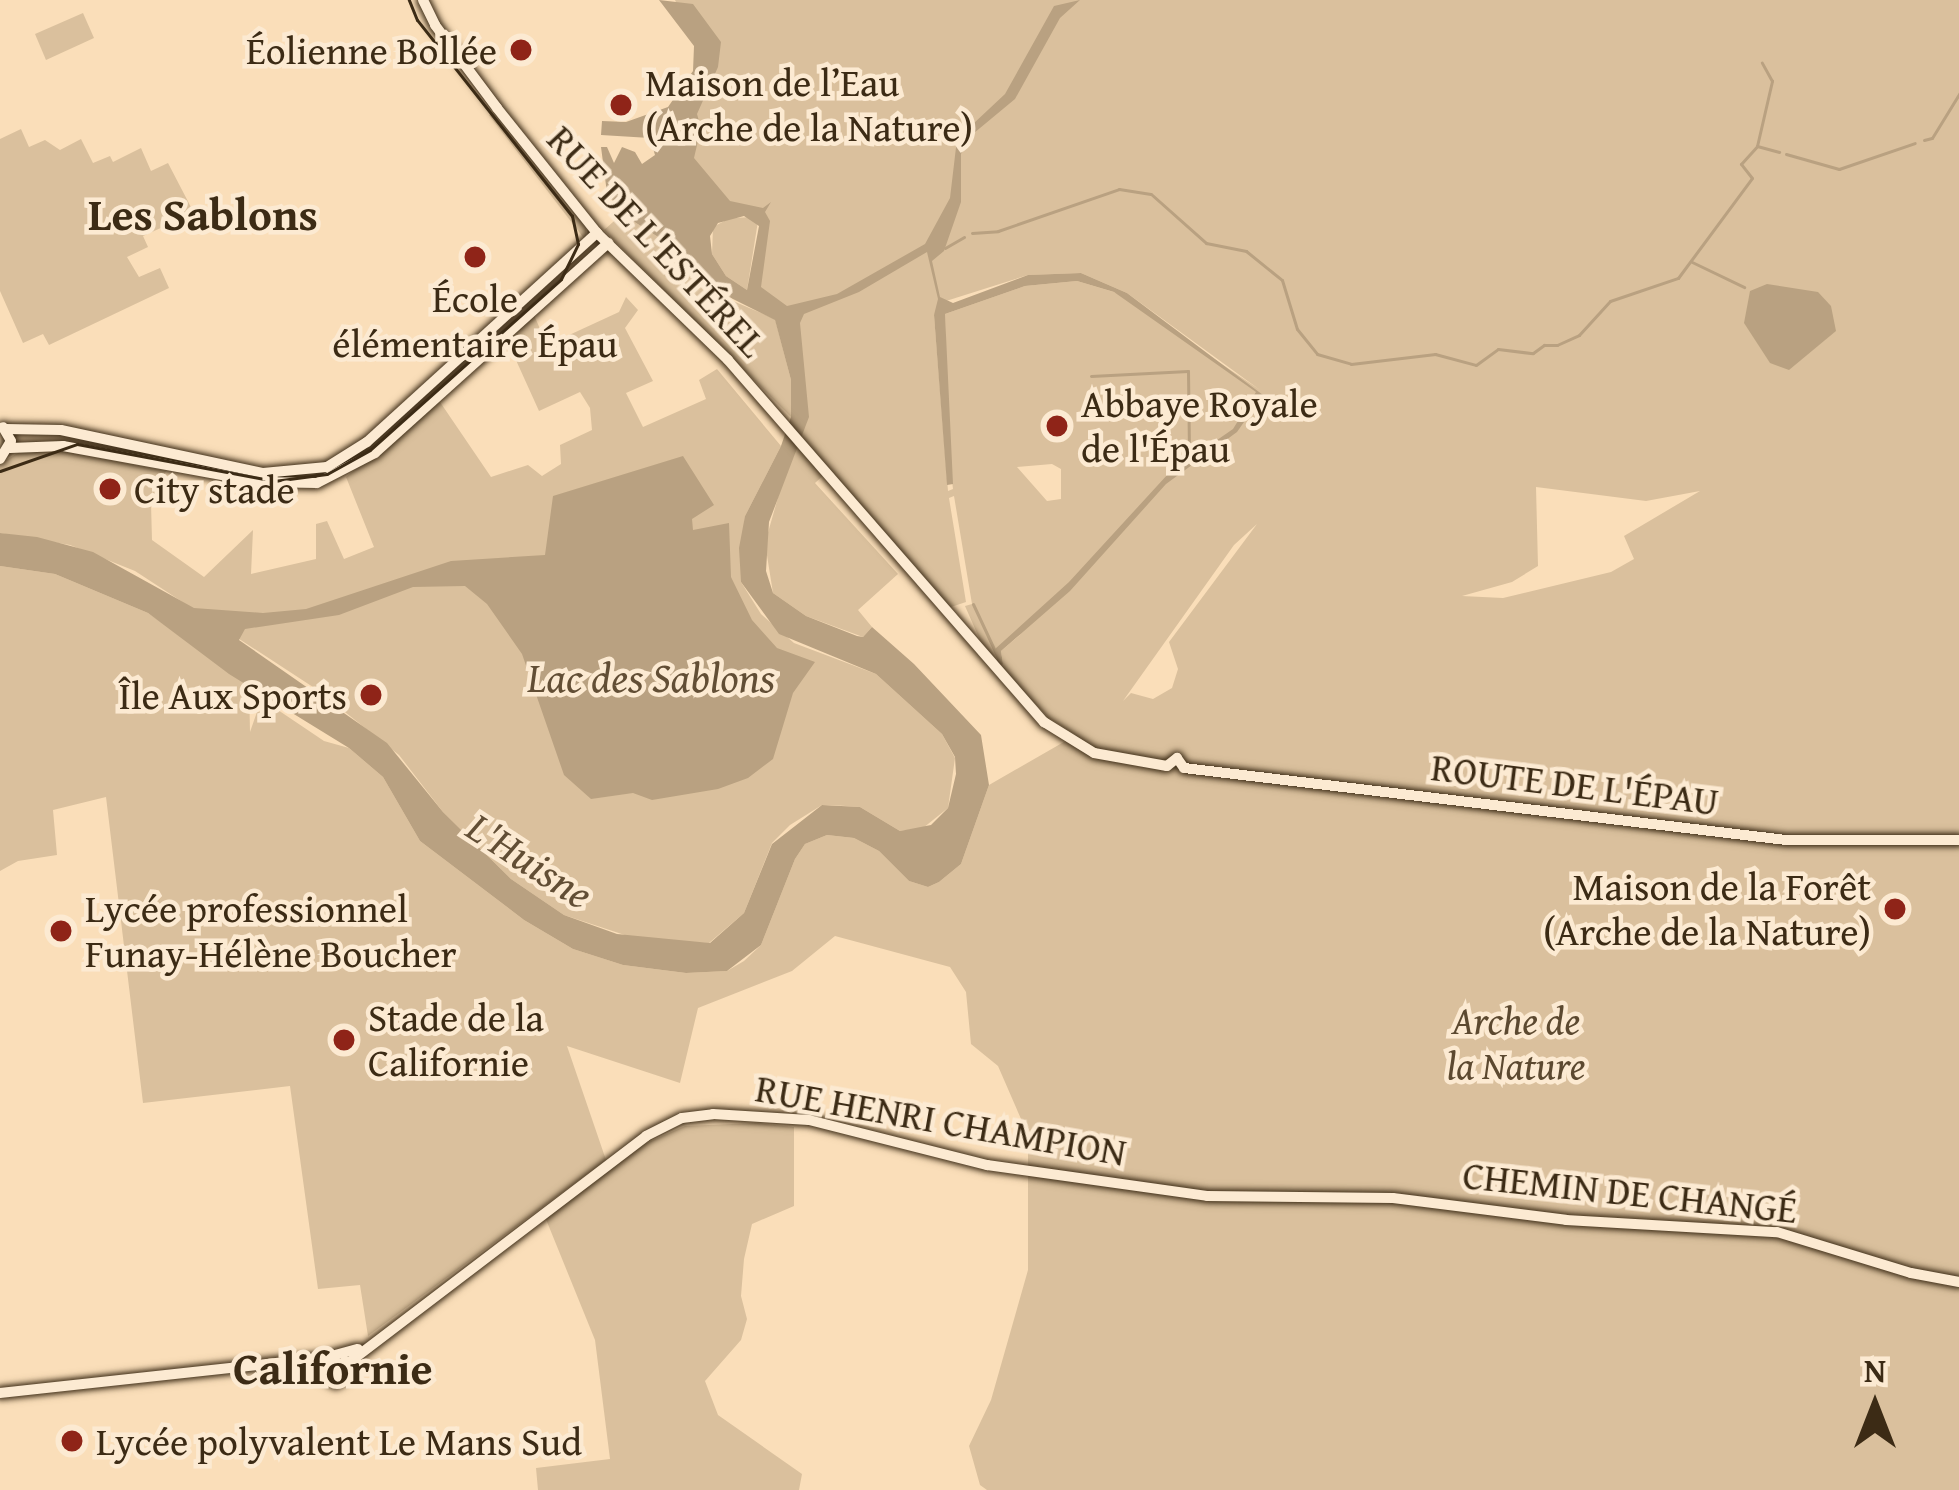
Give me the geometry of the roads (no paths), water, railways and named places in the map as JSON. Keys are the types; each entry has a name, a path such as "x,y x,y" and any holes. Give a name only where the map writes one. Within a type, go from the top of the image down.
{"street":[{"name":"RUE DE L'ESTÉREL","path":"423,0 435,25 496,108 598,233 766,403 1044,722 1094,753 1167,766"},
{"path":"10,448 3,427 61,430 263,473 327,466 367,442 598,233"},
{"path":"0,459 10,448 63,446 259,482 316,483 375,453 608,243"},
{"name":"ROUTE DE L'ÉPAU","path":"1167,766 1174,776 1184,768 1786,840 1959,840"},
{"name":"RUE HENRI CHAMPION","path":"0,1393 290,1360 336,1359 367,1345 646,1136 696,1116 809,1120 987,1165 1207,1196 1433,1202"},
{"name":"CHEMIN DE CHANGÉ","path":"1433,1202 1566,1220 1777,1232 1911,1273 1959,1282"},
{"path":"336,1359 346,1376 337,1383 327,1382 319,1371 336,1359"},
{"name":"RUE HENRI CHAMPION","path":"290,1360 319,1371"}],"water":[{"name":"Lac des Sablons","path":"659,0 693,4 721,42 718,67 697,114 701,128 694,158 730,201 763,208 771,202 765,212 770,221 761,287 787,306 837,294 925,244 950,198 957,139 1005,94 1054,6 1080,0 1060,18 1015,99 968,138 961,154 961,202 944,251 932,261 940,297 953,303 1028,275 1081,273 1127,293 1263,395 1237,432 1166,484 1070,591 1001,651 1003,664 998,667 995,649 1069,582 1168,474 1233,429 1256,392 1114,292 1077,281 1025,286 945,314 953,484 947,485 934,315 938,299 927,252 859,292 804,314 800,323 809,417 769,522 766,571 773,593 806,616 857,636 863,637 872,627 914,664 981,735 989,785 961,864 939,882 928,887 909,881 879,851 854,838 827,835 805,844 795,859 761,945 727,971 686,973 623,965 573,949 524,920 420,841 383,777 349,748 229,674 148,613 55,574 0,566 0,533 93,552 194,608 263,613 306,609 451,561 545,555 553,496 683,456 714,505 692,519 693,530 729,523 731,577 752,620 777,648 815,662 793,693 773,759 748,778 718,789 652,800 633,793 591,799 564,775 522,654 487,604 465,586 413,587 339,615 245,629 239,640 387,743 443,812 511,879 564,915 617,934 710,943 744,913 772,844 822,805 860,807 900,831 931,825 948,808 956,774 955,757 942,734 876,674 779,634 741,582 739,548 745,516 791,417 791,380 775,320 721,293 666,242 622,214 607,193 601,147 607,147 614,163 622,147 635,152 642,164 655,155 650,138 601,135 602,121 626,122 668,107 693,71 694,46","holes":["744,216 759,226 747,290 726,276 712,254 710,236 718,223"]},
{"path":"1767,284 1818,292 1831,306 1836,331 1789,370 1770,363 1744,323 1750,291"}],"waterway":[{"path":"1757,146 1772,81 1762,63"},
{"path":"1924,140 1932,138 1959,94"},
{"path":"1786,154 1839,169 1915,143"},
{"path":"972,233 998,231 1119,189 1151,194 1206,243 1246,251 1282,280 1297,329 1317,354 1351,364 1435,354 1476,365 1498,349 1533,353 1544,345 1557,345 1579,335 1610,301 1678,278 1752,178 1741,164 1757,146 1779,152"},
{"path":"945,248 964,237"},
{"path":"1692,262 1744,287"},
{"path":"1091,376 1188,371 1189,458"},
{"path":"973,604 1000,662"}],"tram line":[{"path":"0,471 77,444 274,481 327,474 370,450 561,279 578,244 572,216 417,20 409,0"}],"place":[{"name":"Éolienne Bollée","path":"521,50"},
{"name":"Maison de l’Eau (Arche de la Nature)","path":"621,105"},
{"name":"École élémentaire Épau","path":"475,257"},
{"name":"Abbaye Royale de l'Épau","path":"1057,426"},
{"name":"City stade","path":"110,489"},
{"name":"Île Aux Sports","path":"371,695"},
{"name":"Maison de la Forêt (Arche de la Nature)","path":"1895,909"},
{"name":"Lycée professionnel Funay-Hélène Boucher","path":"61,931"},
{"name":"Stade de la Californie","path":"344,1040"},
{"name":"Lycée polyvalent Le Mans Sud","path":"72,1441"}],"district":[{"name":"Les Sablons","path":"203,214"},
{"name":"Californie","path":"333,1368"}],"water label":[{"name":"L'Huisne","path":"530,860"}],"park label":[{"name":"Arche de la Nature","path":"1516,1044"}]}
